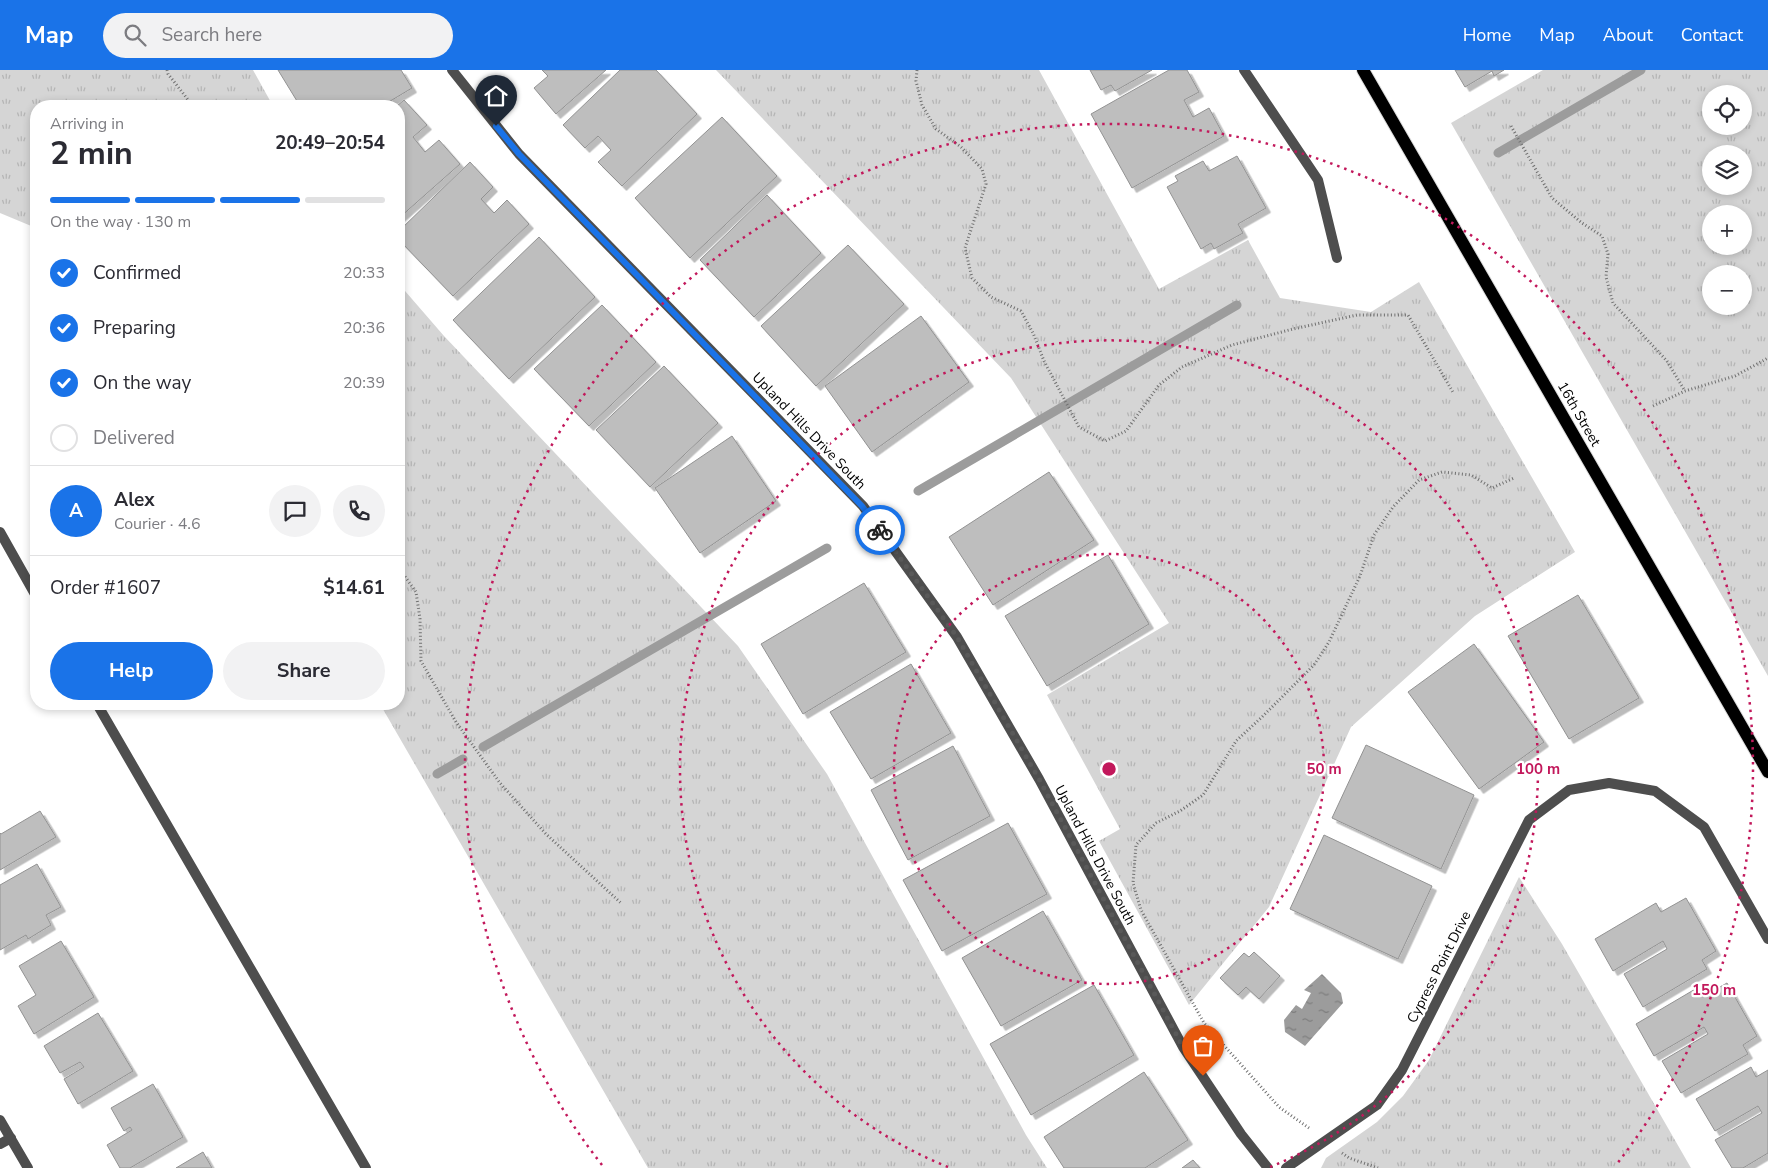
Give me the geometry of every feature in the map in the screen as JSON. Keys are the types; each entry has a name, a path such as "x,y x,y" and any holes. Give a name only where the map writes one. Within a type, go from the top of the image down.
{"main road":[{"name":"16th Street","path":"1363,70 1768,772"}],"street":[{"name":"Upland Hills Drive South","path":"452,70 519,154 862,506 957,637 1039,779 1183,1047 1241,1134 1268,1168"},
{"path":"1244,70 1318,180 1337,258"},
{"path":"0,532 30,585"},
{"path":"100,710 366,1168"},
{"name":"Cypress Point Drive","path":"1286,1168 1377,1105 1402,1070 1529,820 1570,790 1609,783 1655,792 1704,827 1768,939"},
{"path":"0,1120 28,1168"},
{"path":"0,1144 11,1138"}],"path":[{"path":"166,70 188,100"},
{"path":"917,70 916,81 922,105 936,129 961,147 982,169 986,184 966,248 972,278 991,297 1021,311 1033,333 1044,361 1079,427 1105,441 1126,431 1159,386 1182,368 1232,345 1357,315 1408,315 1454,394"},
{"path":"1511,126 1552,198 1582,223 1602,236 1608,254 1606,278 1613,303 1667,361 1685,390"},
{"path":"1653,406 1685,390 1735,376 1768,358"},
{"path":"1378,1168 1350,1158 1279,1107 1204,1023 1141,910 1134,883 1136,845 1156,824 1180,811 1203,795 1236,741 1314,665 1329,642 1360,576 1374,534 1393,507 1419,480 1442,472 1470,474 1492,488 1514,478"},
{"path":"405,576 416,592 420,619 421,661 456,722 500,783 540,827 622,904"}],"green space":[{"path":"0,70 253,70 270,100 30,100 30,226 0,213"},
{"path":"716,70 1039,70 1159,289 1248,240 1280,298 1371,312 1419,282 1575,552 1475,616 1351,727 1269,907 1189,1005 1099,841 1120,829 1047,695 1169,623 1011,378"},
{"path":"1543,70 1768,70 1768,676 1451,123"},
{"path":"405,291 444,336 738,646 827,774 1026,1135 1047,1168 648,1168 383,710 405,710"},
{"path":"1519,877 1562,944 1691,1168 1321,1168 1326,1158 1377,1122 1403,1096 1429,1060"}],"water":[{"path":"1322,974 1341,993 1343,1003 1305,1046 1285,1032 1284,1020 1296,1005 1302,1009 1311,993 1304,990"}],"building":[{"path":"278,70 401,70 412,88 392,100 296,100"},
{"path":"542,70 606,70 556,114 534,88 548,76"},
{"path":"620,70 656,70 697,114 622,186 598,162 611,150 598,136 585,148 563,125"},
{"path":"1090,70 1152,70 1115,91 1111,85 1101,90"},
{"path":"1169,70 1187,70 1199,92 1184,100 1193,117 1209,108 1224,136 1132,188 1091,114"},
{"path":"1455,70 1504,70 1494,76 1492,71 1465,87"},
{"path":"405,101 427,125 413,137 425,152 439,140 460,164 405,213"},
{"path":"722,117 777,176 690,258 635,198"},
{"path":"1237,156 1266,208 1238,224 1243,233 1214,249 1211,243 1201,249 1167,187 1178,181 1175,176 1203,161 1209,171"},
{"path":"470,162 493,187 481,199 494,213 507,200 529,224 453,296 405,246 405,225"},
{"path":"767,195 821,253 754,317 700,260"},
{"path":"539,237 595,297 509,379 453,320"},
{"path":"848,245 904,304 816,386 761,326"},
{"path":"602,305 656,362 589,426 534,369"},
{"path":"921,316 969,382 872,452 825,386"},
{"path":"664,366 718,423 650,487 596,430"},
{"path":"732,436 776,501 700,553 655,488"},
{"path":"1049,472 1094,540 993,605 949,537"},
{"path":"1108,555 1149,624 1047,686 1005,616"},
{"path":"864,583 906,652 803,714 761,644"},
{"path":"1578,595 1639,698 1569,739 1508,636"},
{"path":"1474,644 1544,742 1479,789 1408,692"},
{"path":"911,664 951,733 871,779 830,712"},
{"path":"1366,745 1474,795 1441,869 1332,818"},
{"path":"953,746 990,816 908,860 871,790"},
{"path":"40,811 56,837 0,870 0,833"},
{"path":"1008,823 1047,894 942,951 903,880"},
{"path":"1324,835 1432,886 1398,959 1290,909"},
{"path":"37,864 61,907 46,915 51,925 28,939 26,935 0,950 0,885"},
{"path":"1686,898 1716,951 1702,960 1707,969 1643,1007 1624,974 1667,949 1663,941 1613,971 1595,939 1656,903 1661,912"},
{"path":"1043,911 1082,980 1001,1026 962,958"},
{"path":"61,941 94,997 34,1034 18,1006 36,995 19,966"},
{"path":"1254,952 1280,976 1259,999 1246,987 1238,995 1220,978 1244,953 1249,957"},
{"path":"1727,983 1757,1036 1743,1045 1748,1054 1681,1093 1662,1061 1708,1034 1704,1027 1654,1056 1636,1024 1697,988 1702,997"},
{"path":"1094,985 1134,1055 1031,1115 990,1044"},
{"path":"98,1013 133,1071 78,1104 64,1079 84,1067 80,1062 60,1073 44,1046"},
{"path":"1751,1067 1756,1077 1768,1070 1768,1153 1743,1168 1732,1168 1715,1140 1762,1113 1758,1106 1715,1131 1696,1099"},
{"path":"1144,1072 1188,1140 1145,1168 1064,1168 1044,1137"},
{"path":"153,1084 183,1137 130,1168 120,1168 107,1145 132,1130 130,1127 124,1131 111,1108"},
{"path":"203,1152 212,1168 176,1168"},
{"path":"1193,1160 1200,1168 1182,1168"}],"waterway":[{"path":"1498,153 1641,70"},
{"path":"918,491 1237,305"},
{"path":"483,747 827,548"},
{"path":"437,774 463,759"}],"way so far":[{"path":"880,530 957,637 1039,779 1183,1047 1203,1076"}],"route":[{"path":"496,126 519,154 862,506 880,530"}]}
